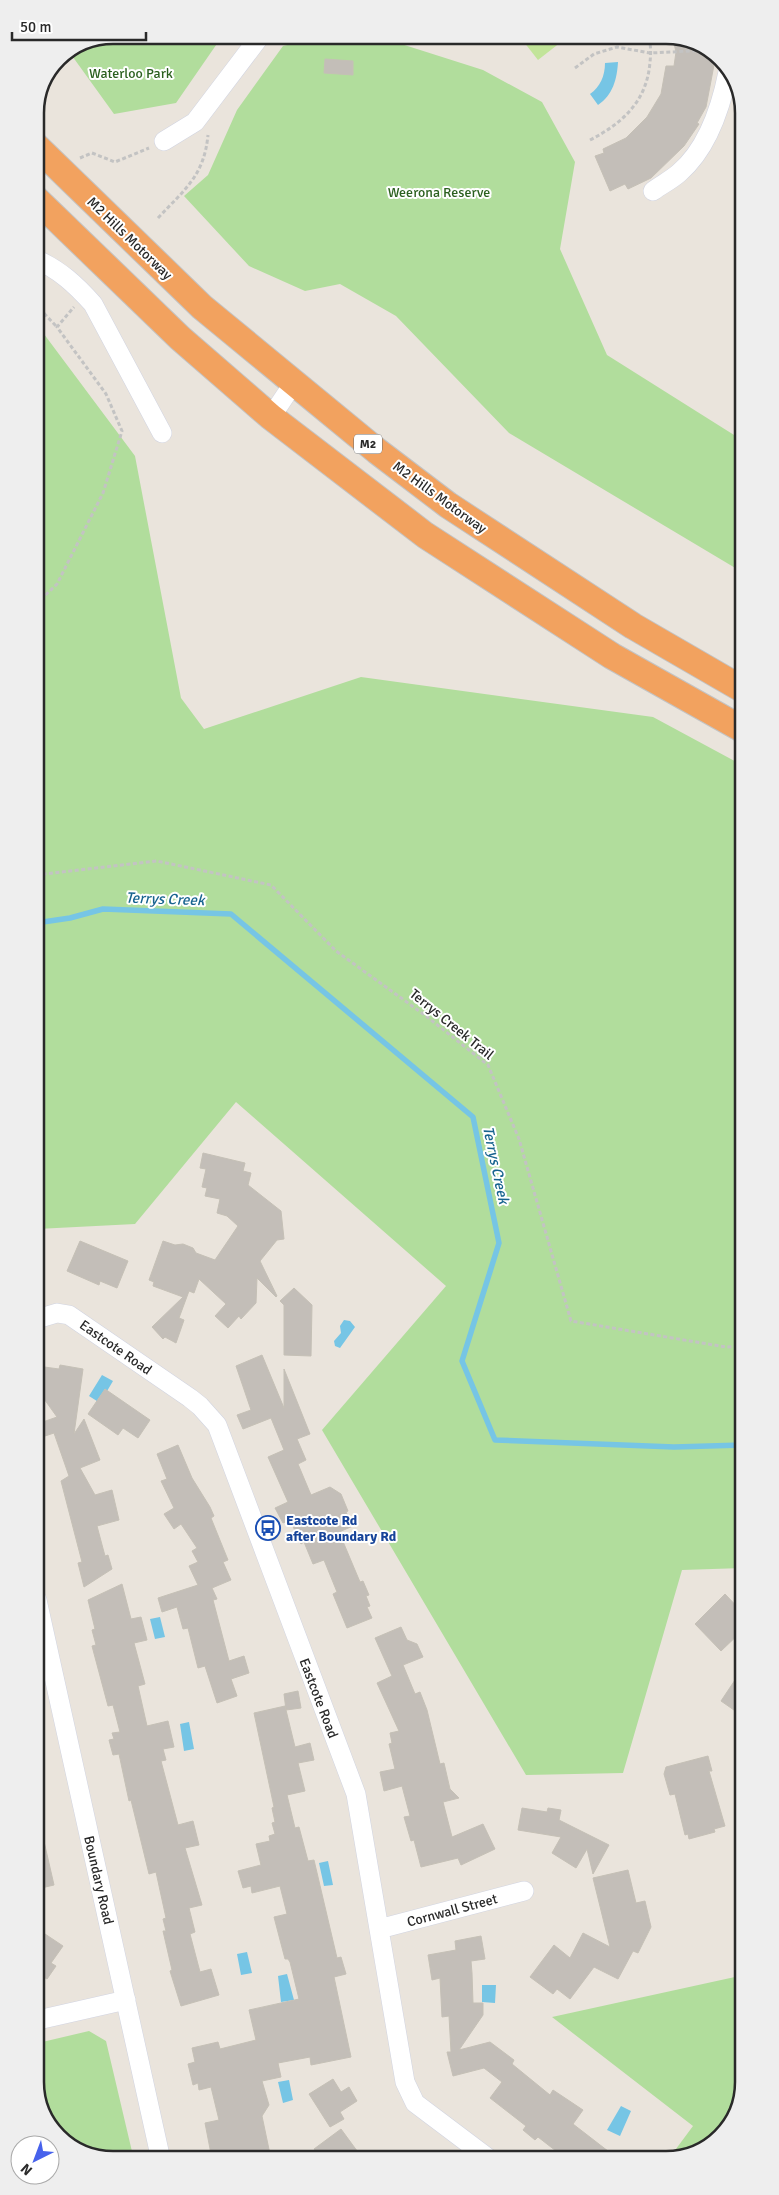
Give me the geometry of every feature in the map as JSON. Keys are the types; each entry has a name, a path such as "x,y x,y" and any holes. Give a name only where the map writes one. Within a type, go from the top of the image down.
{"highway":[{"name":"M2 Hills Motorway","path":"44,154 202,307 293,384 448,505 632,626 735,685"},
{"path":"44,207 180,338 271,417 425,535 612,656 735,725"}],"street":[{"path":"164,142 195,122 254,44"},
{"path":"653,191 680,172 705,140 723,101 727,79"},
{"path":"44,263 77,286 93,304 162,433"},
{"path":"271,417 293,384"},
{"name":"Eastcote Road","path":"44,1317 57,1313 69,1315 200,1406 217,1425 356,1794 405,2082 415,2103 479,2151"},
{"name":"Boundary Road","path":"44,1631 159,2151"},
{"name":"Cornwall Street","path":"379,1928 524,1891"},
{"path":"44,2019 126,2000"}],"path":[{"path":"590,140 613,128 642,97 649,75 649,44"},
{"path":"575,68 594,54 617,47 650,53 696,51"},
{"path":"158,218 200,170 207,152 209,133"},
{"path":"64,174 82,157 92,154 114,162 164,142"},
{"path":"57,327 76,305"},
{"path":"44,313 57,327 106,394 122,431 103,493 57,584 44,596"},
{"name":"Terrys Creek Trail","path":"44,874 156,861 271,885 336,951 426,1016 488,1065 519,1139 571,1321 726,1347 735,1346"}],"green space":[{"name":"Waterloo Park","path":"217,44 176,103 114,114 72,56 74,55 99,45"},
{"name":"Weerona Reserve","path":"292,44 401,44 483,70 542,102 575,162 560,249 607,355 735,436 735,568 509,433 396,316 340,284 305,291 249,266 184,196 208,175 237,110 283,46"},
{"path":"525,44 558,44 538,60"},
{"path":"44,334 135,456 181,698 204,729 361,677 653,717 735,761 735,1568 682,1570 623,1773 526,1775 322,1430 446,1286 236,1102 135,1224 44,1229"},
{"path":"735,1977 735,2082 734,2096 728,2113 721,2124 705,2140 693,2146 674,2151 693,2126 552,2017"},
{"path":"89,2031 106,2041 132,2151 99,2150 74,2140 53,2117 46,2100 44,2042"}],"water":[{"path":"618,62 617,74 611,91 598,105 590,94 601,81 605,63"},
{"path":"344,1320 350,1321 355,1327 340,1348 335,1346 334,1341 341,1333 340,1326"},
{"path":"102,1375 113,1381 100,1403 89,1396"},
{"path":"160,1617 165,1637 155,1639 150,1619"},
{"path":"189,1722 194,1749 184,1751 180,1724"},
{"path":"328,1861 333,1885 324,1886 319,1863"},
{"path":"247,1952 252,1973 241,1975 237,1954"},
{"path":"287,1974 294,2000 281,2002 278,1976"},
{"path":"482,1985 496,1985 495,2003 482,2002"},
{"path":"289,2080 293,2100 283,2103 278,2082"},
{"path":"621,2106 631,2111 620,2136 607,2130"}],"building":[{"path":"674,44 688,47 708,58 714,65 706,107 697,123 699,124 684,146 651,178 628,189 625,184 610,191 595,156 604,153 603,149 626,138 647,117 661,94 666,66 674,66 676,52"},
{"path":"325,59 353,61 353,75 324,73"},
{"path":"203,1153 245,1163 243,1171 251,1173 248,1185 281,1211 284,1239 277,1240 260,1261 277,1296 257,1278 256,1303 241,1319 239,1316 228,1328 215,1316 226,1304 199,1279 194,1293 189,1291 179,1318 184,1320 176,1343 165,1337 163,1339 152,1327 183,1297 153,1286 154,1282 149,1280 163,1241 175,1245 183,1244 193,1248 196,1253 215,1260 238,1226 227,1216 217,1213 220,1199 205,1196 207,1188 202,1187 206,1169 200,1168"},
{"path":"80,1241 128,1261 117,1288 100,1281 99,1285 67,1271"},
{"path":"294,1288 312,1305 311,1356 284,1355 284,1305 280,1301"},
{"path":"262,1355 284,1408 284,1369 310,1434 297,1439 306,1460 298,1464 311,1495 330,1487 341,1494 348,1511 346,1512 353,1526 339,1532 360,1582 363,1581 369,1595 366,1596 370,1606 367,1607 372,1618 347,1628 333,1594 337,1592 324,1560 313,1564 304,1542 301,1544 290,1520 283,1523 275,1508 288,1502 268,1457 284,1450 271,1418 243,1429 237,1415 251,1410 236,1366"},
{"path":"60,1365 83,1369 74,1434 84,1419 100,1460 80,1468 95,1495 112,1490 119,1520 97,1526 105,1556 108,1555 112,1569 84,1587 78,1563 82,1562 61,1481 69,1476 54,1433 45,1436 44,1433 44,1422 57,1417 44,1399 44,1367 59,1369"},
{"path":"105,1389 150,1420 138,1438 123,1428 118,1435 88,1414"},
{"path":"178,1445 192,1478 214,1516 211,1518 228,1560 223,1562 231,1580 212,1588 217,1599 213,1600 229,1661 244,1656 249,1673 231,1679 237,1696 217,1703 205,1666 198,1668 188,1628 183,1629 177,1607 162,1612 158,1598 198,1585 189,1566 198,1562 192,1551 197,1548 181,1524 174,1529 164,1514 174,1508 161,1481 167,1479 157,1454"},
{"path":"122,1584 131,1619 141,1617 147,1640 134,1643 145,1684 138,1686 147,1726 168,1721 174,1747 163,1749 166,1760 161,1761 178,1825 193,1821 199,1845 185,1848 202,1905 189,1908 195,1932 190,1934 200,1972 211,1969 219,1995 181,2006 170,1971 172,1970 163,1931 166,1931 163,1919 166,1918 156,1872 149,1874 131,1800 129,1801 119,1754 113,1755 109,1740 114,1739 112,1733 120,1732 113,1705 108,1706 92,1646 96,1645 92,1630 95,1629 88,1600"},
{"path":"725,1594 735,1605 735,1638 721,1651 695,1624"},
{"path":"401,1627 407,1640 417,1644 423,1657 403,1665 415,1694 420,1692 427,1710 440,1764 444,1763 450,1789 459,1798 443,1802 452,1837 483,1824 495,1849 461,1865 458,1858 421,1867 414,1840 411,1841 404,1817 410,1816 402,1786 384,1791 380,1772 395,1769 389,1744 392,1743 390,1733 399,1731 377,1683 392,1676 375,1638"},
{"path":"735,1680 735,1711 721,1701"},
{"path":"298,1691 301,1708 286,1710 284,1694"},
{"path":"285,1706 295,1747 310,1743 314,1760 298,1763 305,1791 287,1795 295,1828 299,1827 308,1861 314,1860 337,1958 341,1957 346,1974 334,1977 351,2057 311,2065 310,2057 278,2063 281,2077 262,2081 269,2105 262,2116 269,2151 210,2151 205,2123 219,2120 211,2087 199,2090 198,2083 193,2085 188,2064 195,2062 192,2048 218,2042 220,2049 256,2040 249,2010 299,1999 290,1962 288,1959 285,1959 274,1917 287,1914 280,1886 252,1893 251,1886 243,1888 238,1871 261,1865 256,1844 270,1841 269,1836 275,1834 272,1823 275,1822 272,1808 274,1807 254,1713"},
{"path":"708,1756 712,1771 709,1771 725,1826 714,1829 715,1832 689,1839 688,1834 685,1835 675,1794 670,1795 664,1774 666,1767"},
{"path":"522,1808 547,1812 548,1808 561,1810 559,1820 609,1845 593,1874 587,1849 576,1868 552,1853 561,1837 518,1830"},
{"path":"44,1841 54,1885 44,1887"},
{"path":"628,1870 636,1903 645,1901 651,1927 638,1953 633,1951 618,1979 594,1967 570,1999 557,1989 553,1994 530,1977 554,1945 570,1958 583,1933 610,1947 593,1878"},
{"path":"45,1934 63,1946 51,1963 56,1966 47,1979 44,1977"},
{"path":"481,1936 485,1959 471,1961 473,2003 483,2003 483,2015 459,2050 490,2042 514,2060 512,2064 550,2095 553,2090 583,2110 573,2124 608,2151 556,2151 538,2137 535,2140 523,2130 526,2126 490,2098 502,2082 484,2068 453,2076 447,2052 451,2052 449,2016 442,2017 440,1978 432,1980 428,1955 456,1950 455,1941"},
{"path":"333,2079 341,2092 349,2087 357,2101 340,2112 344,2119 330,2127 309,2094"},
{"path":"341,2129 357,2151 315,2151 314,2149"}],"waterway":[{"name":"Terrys Creek","path":"44,922 70,918 103,909 231,914 473,1117 499,1243 462,1361 495,1440 674,1447 735,1445"}],"place":[{"name":"Eastcote Rd after Boundary Rd","path":"268,1528"}]}
